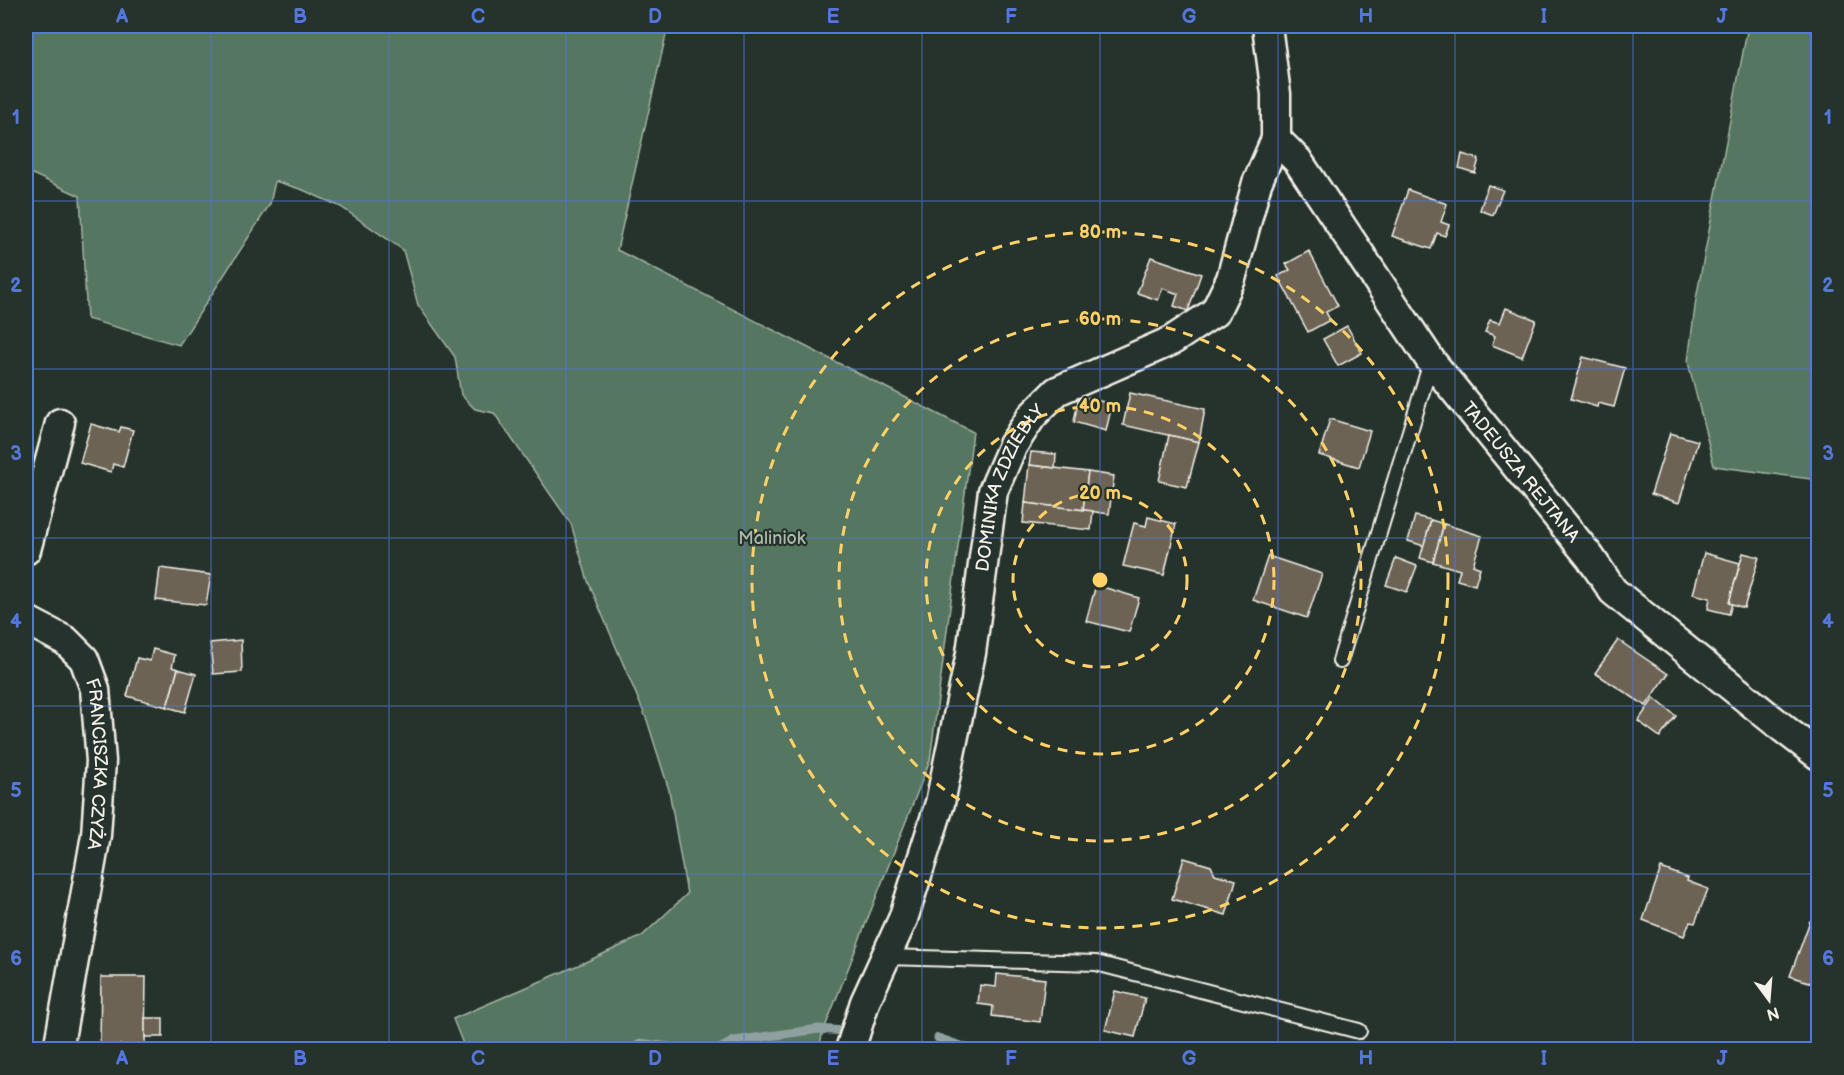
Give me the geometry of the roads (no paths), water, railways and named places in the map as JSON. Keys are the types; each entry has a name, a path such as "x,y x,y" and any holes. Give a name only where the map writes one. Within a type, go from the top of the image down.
{"street":[{"name":"DOMINIKA ZDZIEBŁY","path":"850,1050 865,1002 903,919 940,803 971,653 993,491 1013,445 1032,416 1057,391 1171,341 1215,312 1231,279 1257,183 1276,138 1276,94 1267,26"},
{"name":"TADEUSZA REJTANA","path":"1276,138 1298,161 1431,361 1590,557 1613,591 1818,755"},
{"path":"26,550 60,423"},
{"name":"FRANCISZKA CZYŻA","path":"26,620 66,641 84,659 94,689 101,761 96,835 58,1050"}],"lane":[{"path":"1340,661 1431,361"},
{"path":"886,957 1096,963 1359,1031"}],"waterway":[{"path":"718,1050 734,1041 819,1029 844,1031"},
{"path":"938,1038 972,1050"},
{"path":"634,1050 640,1043 690,1050"}],"park label":[{"name":"Maliniok","path":"772,538"}]}
